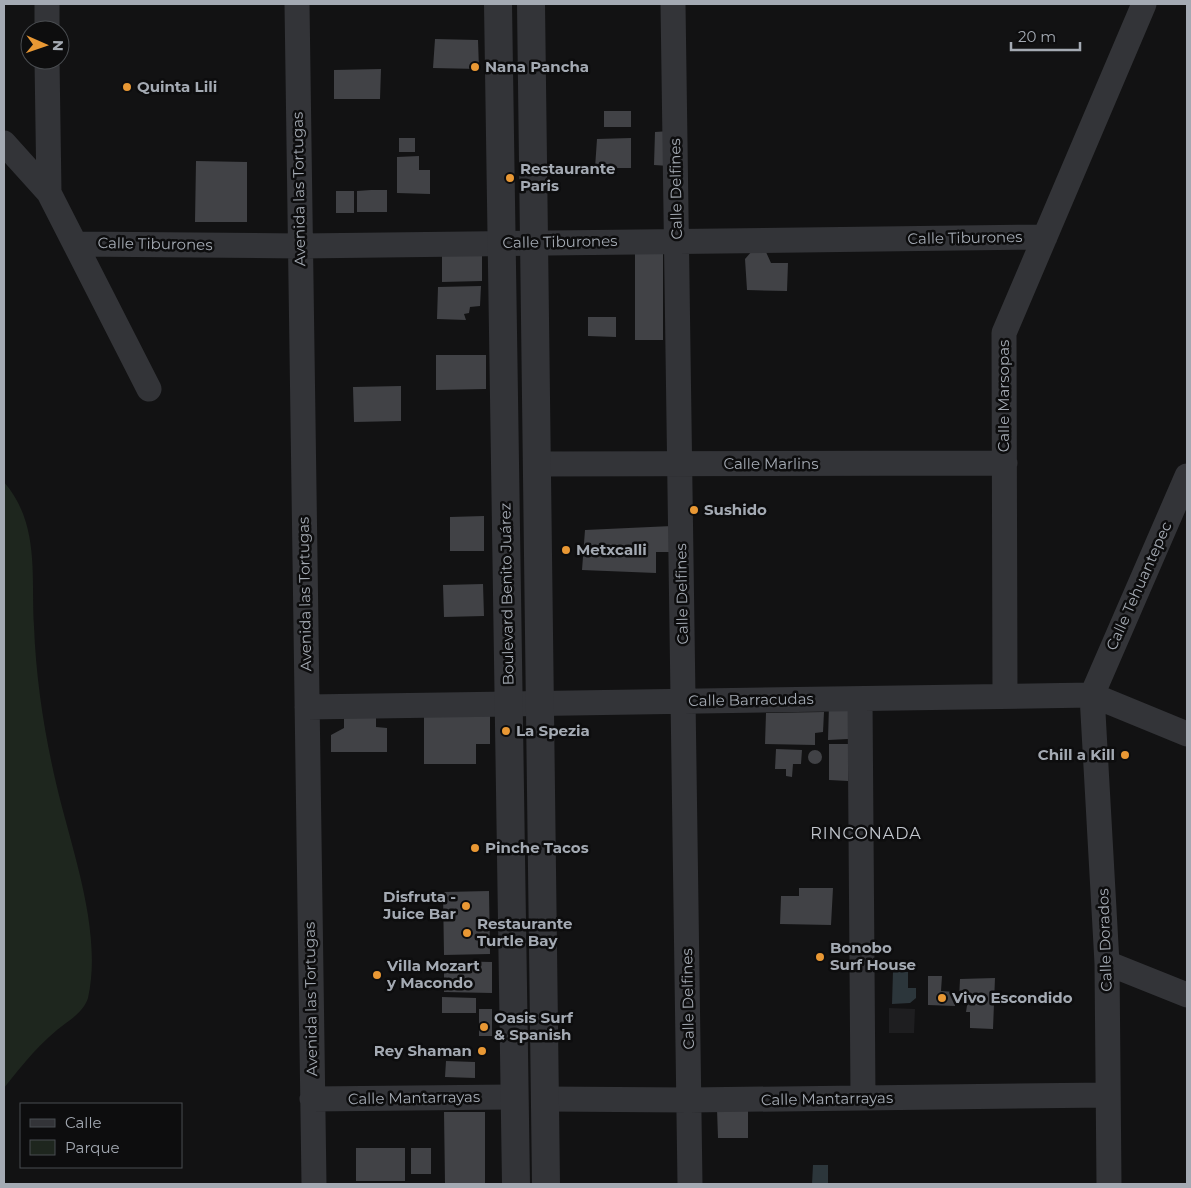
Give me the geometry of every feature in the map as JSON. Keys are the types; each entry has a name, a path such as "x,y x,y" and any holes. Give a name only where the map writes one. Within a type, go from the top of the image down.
{"street":[{"path":"47,4 47,20"},
{"name":"Avenida las Tortugas","path":"297,4 314,1184"},
{"name":"Boulevard Benito Juárez","path":"498,4 516,1184"},
{"name":"Boulevard Benito Juárez","path":"531,4 546,1184"},
{"name":"Calle Delfines","path":"673,4 690,1184"},
{"name":"Calle Marsopas","path":"1005,696 1004,333 1144,4"},
{"path":"48,70 49,193"},
{"path":"4,143 49,193 149,389"},
{"name":"Calle Tiburones","path":"75,244 300,246 1045,237"},
{"name":"Calle Marlins","path":"537,464 1005,463"},
{"name":"Calle Tehuantepec","path":"1092,695 1187,476"},
{"name":"Calle Barracudas","path":"307,707 1092,695 1187,734"},
{"name":"Calle Dorados","path":"1092,695 1107,963 1109,1184"},
{"path":"860,699 863,1098"},
{"path":"1107,963 1187,995"},
{"name":"Calle Mantarrayas","path":"545,1099 689,1100 1108,1095"},
{"name":"Calle Mantarrayas","path":"312,1099 515,1096"}],"shaded area":[{"path":"893,971 908,972 908,988 916,988 916,998 910,1003 892,1004"},
{"path":"889,1008 915,1009 914,1033 889,1033"},
{"path":"813,1165 828,1165 828,1184 812,1184"}],"green space":[{"path":"4,482 16,498 29,533 33,569 35,646 41,705 56,783 83,890 91,945 92,972 87,1002 82,1009 40,1045 4,1088"}],"building":[{"path":"435,39 478,40 479,69 433,68"},
{"path":"381,69 380,99 334,99 334,70"},
{"path":"604,111 631,111 631,127 604,127"},
{"path":"670,131 669,166 654,165 655,132"},
{"path":"399,138 415,138 415,152 399,152"},
{"path":"631,138 631,168 595,168 597,139"},
{"path":"419,156 419,170 430,170 430,194 397,193 397,157"},
{"path":"196,161 247,162 247,222 195,222"},
{"path":"387,190 387,212 357,212 357,191"},
{"path":"336,191 354,191 354,213 336,213"},
{"path":"442,247 482,247 482,281 442,282"},
{"path":"635,249 663,249 663,340 635,340"},
{"path":"752,251 766,252 771,263 788,263 787,291 747,290 745,259"},
{"path":"481,286 480,306 470,307 469,313 464,314 466,320 437,319 438,287"},
{"path":"588,317 616,317 616,337 588,336"},
{"path":"436,355 486,355 486,389 436,390"},
{"path":"401,386 401,421 354,422 353,387"},
{"path":"484,516 484,551 450,551 450,517"},
{"path":"672,526 673,552 656,552 656,573 582,570 585,530"},
{"path":"483,584 484,616 444,617 443,585"},
{"path":"829,705 849,706 848,739 828,740"},
{"path":"376,708 376,727 387,728 387,752 331,752 331,735 344,728 344,709"},
{"path":"824,712 823,732 815,733 815,745 765,744 766,713"},
{"path":"490,714 490,744 476,744 476,764 424,764 424,715"},
{"path":"829,744 849,744 848,781 829,780"},
{"path":"776,749 802,750 801,764 793,764 792,777 786,776 786,769 775,769"},
{"path":"815,750 820,752 822,757 820,762 815,764 810,762 808,757 810,752"},
{"path":"799,888 833,888 831,925 780,924 781,896 799,896"},
{"path":"489,891 490,954 444,955 443,892"},
{"path":"444,961 492,962 492,993 444,992"},
{"path":"928,976 942,976 941,991 955,992 955,1006 928,1005"},
{"path":"995,978 993,1029 970,1028 970,1012 966,1012 968,999 959,999 960,979"},
{"path":"442,997 476,998 476,1013 442,1013"},
{"path":"479,1009 492,1009 492,1036 479,1036"},
{"path":"446,1061 475,1062 475,1078 445,1077"},
{"path":"748,1108 748,1138 718,1138 717,1109"},
{"path":"444,1112 485,1112 485,1184 445,1184"},
{"path":"356,1148 405,1148 405,1181 356,1181"},
{"path":"411,1148 431,1148 431,1174 411,1174"}],"place":[{"name":"Nana Pancha","path":"475,67"},
{"name":"Quinta Lili","path":"127,87"},
{"name":"Restaurante Paris","path":"510,178"},
{"name":"Sushido","path":"694,510"},
{"name":"Metxcalli","path":"566,550"},
{"name":"La Spezia","path":"506,731"},
{"name":"Chill a Kill","path":"1125,755"},
{"name":"Pinche Tacos","path":"475,848"},
{"name":"Disfruta - Juice Bar","path":"466,906"},
{"name":"Restaurante Turtle Bay","path":"467,933"},
{"name":"Bonobo Surf House","path":"820,957"},
{"name":"Villa Mozart y Macondo","path":"377,975"},
{"name":"Vivo Escondido","path":"942,998"},
{"name":"Oasis Surf & Spanish","path":"484,1027"},
{"name":"Rey Shaman","path":"482,1051"}],"district":[{"name":"RINCONADA","path":"866,833"}]}
